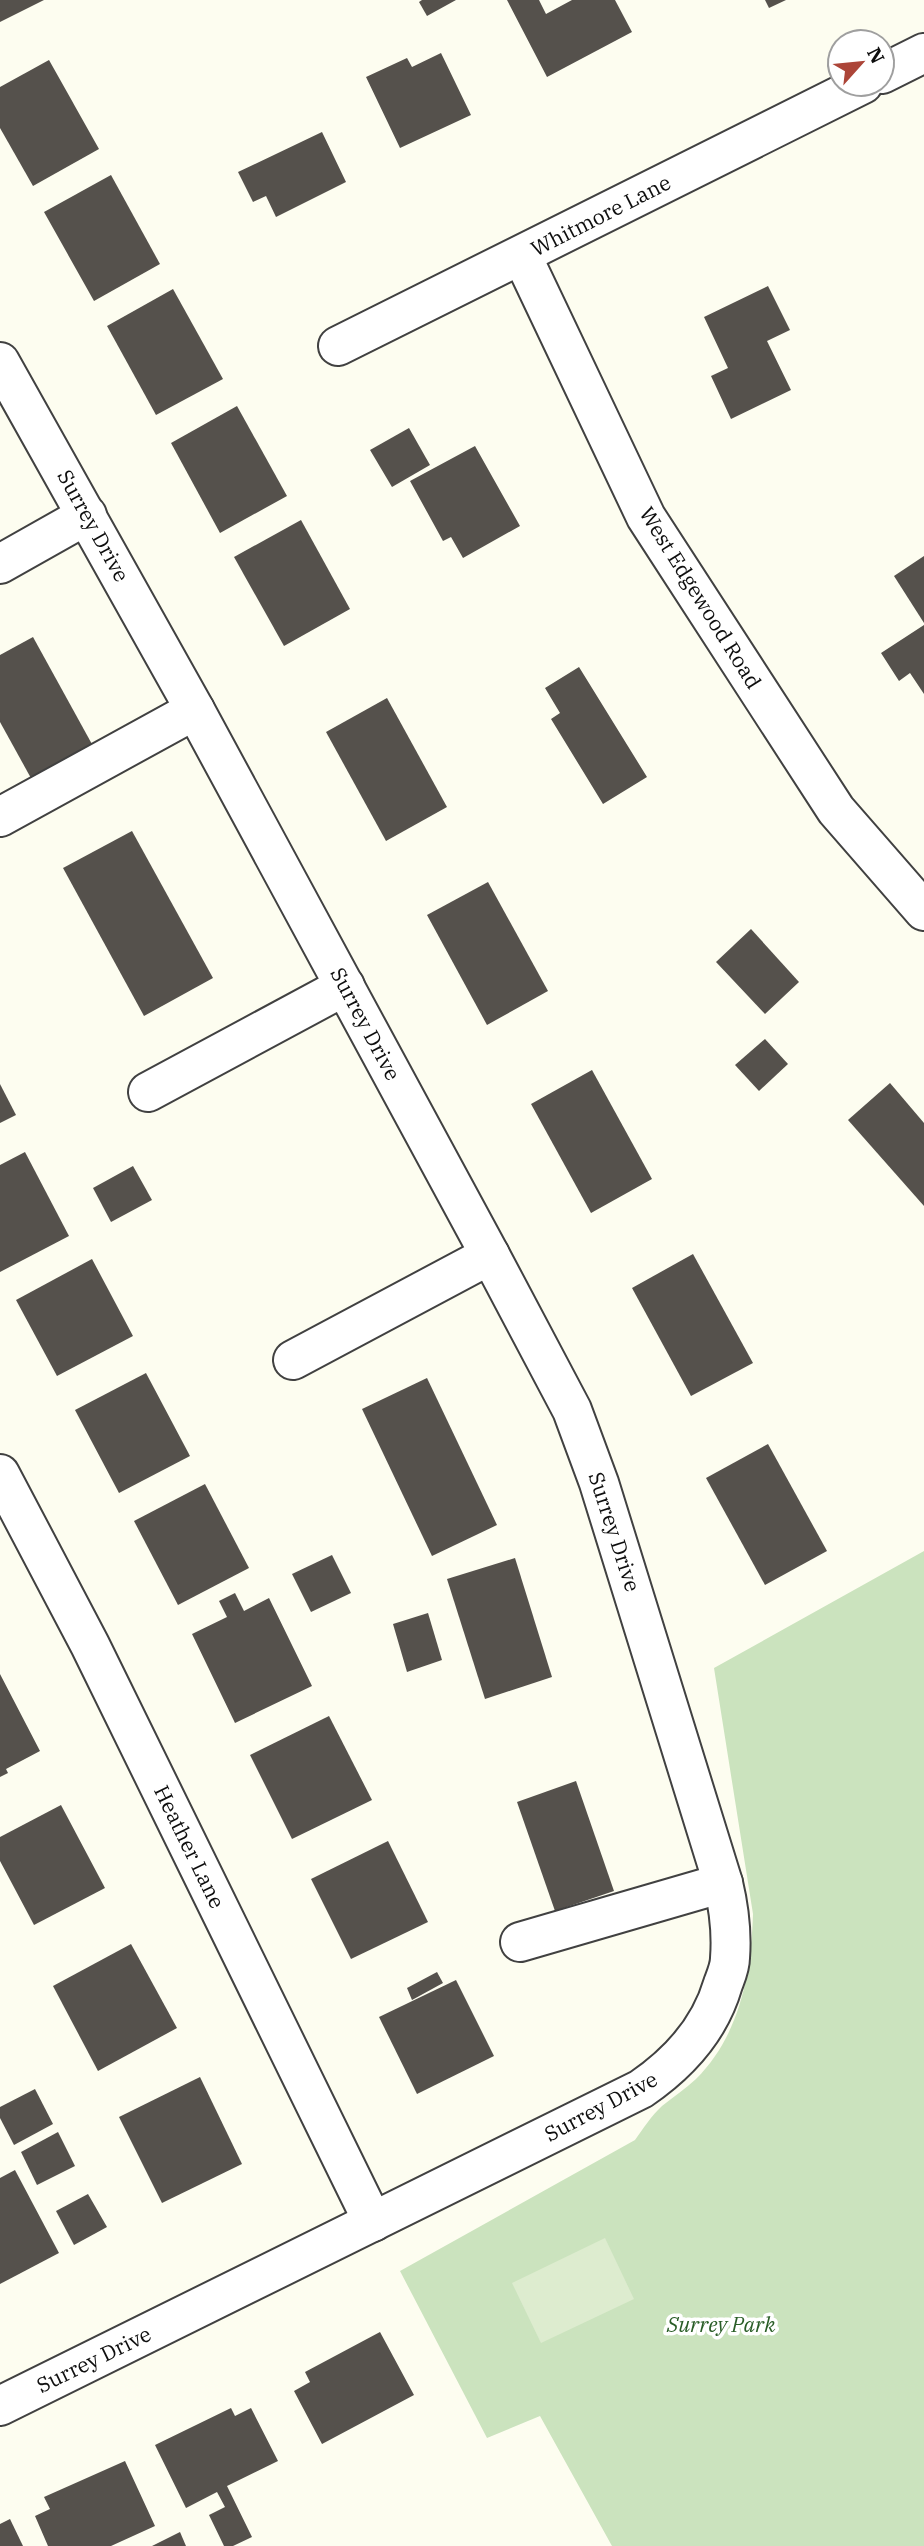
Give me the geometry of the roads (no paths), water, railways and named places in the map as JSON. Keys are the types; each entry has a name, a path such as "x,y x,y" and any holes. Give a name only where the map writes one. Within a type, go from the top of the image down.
{"street":[{"path":"896,67 924,53"},
{"name":"Whitmore Lane","path":"338,346 835,98"},
{"name":"West Edgewood Road","path":"522,256 646,517 836,810 924,911"},
{"name":"Surrey Drive","path":"0,362 195,710 558,1382 599,1483 723,1883 730,1915 730,1961 722,1990 707,2022 689,2048 664,2073 641,2089 0,2406"},
{"path":"0,564 87,514"},
{"path":"0,817 195,710"},
{"path":"148,1092 345,986"},
{"path":"293,1360 490,1255"},
{"name":"Heather Lane","path":"0,1474 90,1645 373,2222"},
{"path":"520,1942 723,1883"}],"park label":[{"name":"Surrey Park","path":"721,2325"}]}
